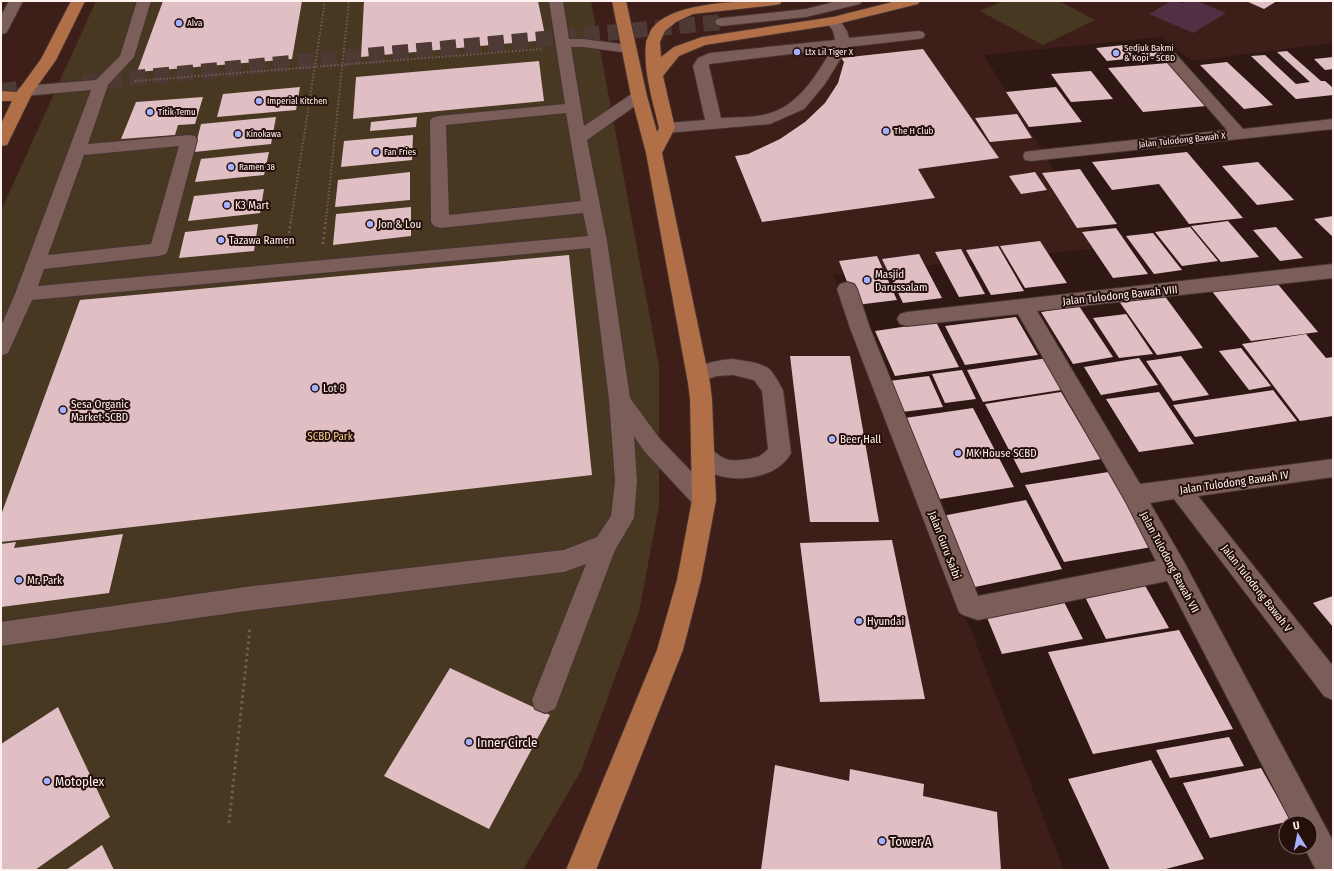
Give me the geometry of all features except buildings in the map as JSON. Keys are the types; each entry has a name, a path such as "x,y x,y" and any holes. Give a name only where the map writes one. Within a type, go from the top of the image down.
{"main road":[{"path":"1,141 23,94 48,60 78,1"},
{"path":"580,870 670,650 689,580 704,500 701,399 697,375 654,153 639,96 619,1"},
{"path":"654,153 667,128 655,76 653,42 659,29 671,19 690,10 775,1"},
{"path":"655,76 668,57 685,47 718,38 833,21 913,1"},
{"path":"1,96 23,94"}],"street":[{"path":"1,30 16,1"},
{"path":"1,348 25,294 101,84 127,57 144,1"},
{"path":"545,700 605,545 622,518 626,481 620,400 606,292 598,241 578,138 556,1"},
{"path":"722,22 806,13 855,1"},
{"path":"667,128 770,119 798,106 820,81 843,43 840,31 833,21"},
{"path":"714,124 701,66 703,61 710,58 918,36"},
{"path":"562,43 629,49"},
{"path":"1169,55 1238,134"},
{"path":"23,94 101,84"},
{"path":"578,138 639,96"},
{"path":"573,108 438,121 440,222 590,206"},
{"name":"Jalan Tulodong Bawah X","path":"1031,156 1333,124"},
{"path":"36,263 159,250 189,140 77,150"},
{"path":"25,294 598,241"},
{"name":"Jalan Tulodong Bawah VIII","path":"908,319 1333,271"},
{"name":"Jalan Guru Saibi","path":"847,289 863,335 968,604 972,607 978,608 1174,568"},
{"name":"Jalan Tulodong Bawah VII","path":"1024,306 1134,495 1304,815"},
{"path":"697,375 716,368 727,367 748,369 761,374 772,390 780,453 764,465 731,470 718,466 703,455"},
{"path":"620,400 652,445 704,500"},
{"name":"Jalan Tulodong Bawah IV","path":"1134,495 1180,490 1333,468"},
{"name":"Jalan Tulodong Bawah V","path":"1180,490 1333,687"},
{"path":"1,634 253,598 564,561 605,545"},
{"path":"1318,843 1332,870"}],"path":[{"path":"284,270 325,1"},
{"path":"320,266 349,1"},
{"path":"101,84 546,49 562,43"},
{"path":"229,824 253,598"}],"shaded area":[{"name":"SCBD Park","path":"1,1 1333,1 1333,43 1192,61 1161,37 984,55 1101,248 833,275 1064,870 1,870"},
{"path":"1171,1 1183,3 1186,1 1197,1 1226,13 1193,33 1149,14"}],"green space":[{"name":"SCBD Park","path":"96,1 591,1 659,366 659,506 639,612 581,771 523,870 1,870 1,211"},
{"path":"1003,1 1059,1 1095,20 1043,45 980,11"}],"tunnel":[{"path":"82,83 722,22"},
{"path":"1,91 48,86"}],"place":[{"name":"Alva","path":"179,23"},
{"name":"Ltx Lil Tiger X","path":"797,52"},
{"name":"Sedjuk Bakmi & Kopi - SCBD","path":"1116,53"},
{"name":"Imperial Kitchen","path":"259,101"},
{"name":"Titik Temu","path":"150,112"},
{"name":"The H Club","path":"886,131"},
{"name":"Kinokawa","path":"238,134"},
{"name":"Fan Fries","path":"376,152"},
{"name":"Ramen 38","path":"231,167"},
{"name":"K3 Mart","path":"227,205"},
{"name":"Jon & Lou","path":"370,224"},
{"name":"Tazawa Ramen","path":"221,240"},
{"name":"Masjid Darussalam","path":"867,280"},
{"name":"Lot 8","path":"315,388"},
{"name":"Sesa Organic Market SCBD","path":"63,410"},
{"name":"Beer Hall","path":"832,439"},
{"name":"MK House SCBD","path":"958,453"},
{"name":"Mr. Park","path":"19,580"},
{"name":"Hyundai","path":"859,621"},
{"name":"Inner Circle","path":"469,742"},
{"name":"Motoplex","path":"47,781"},
{"name":"Tower A","path":"882,841"}]}
